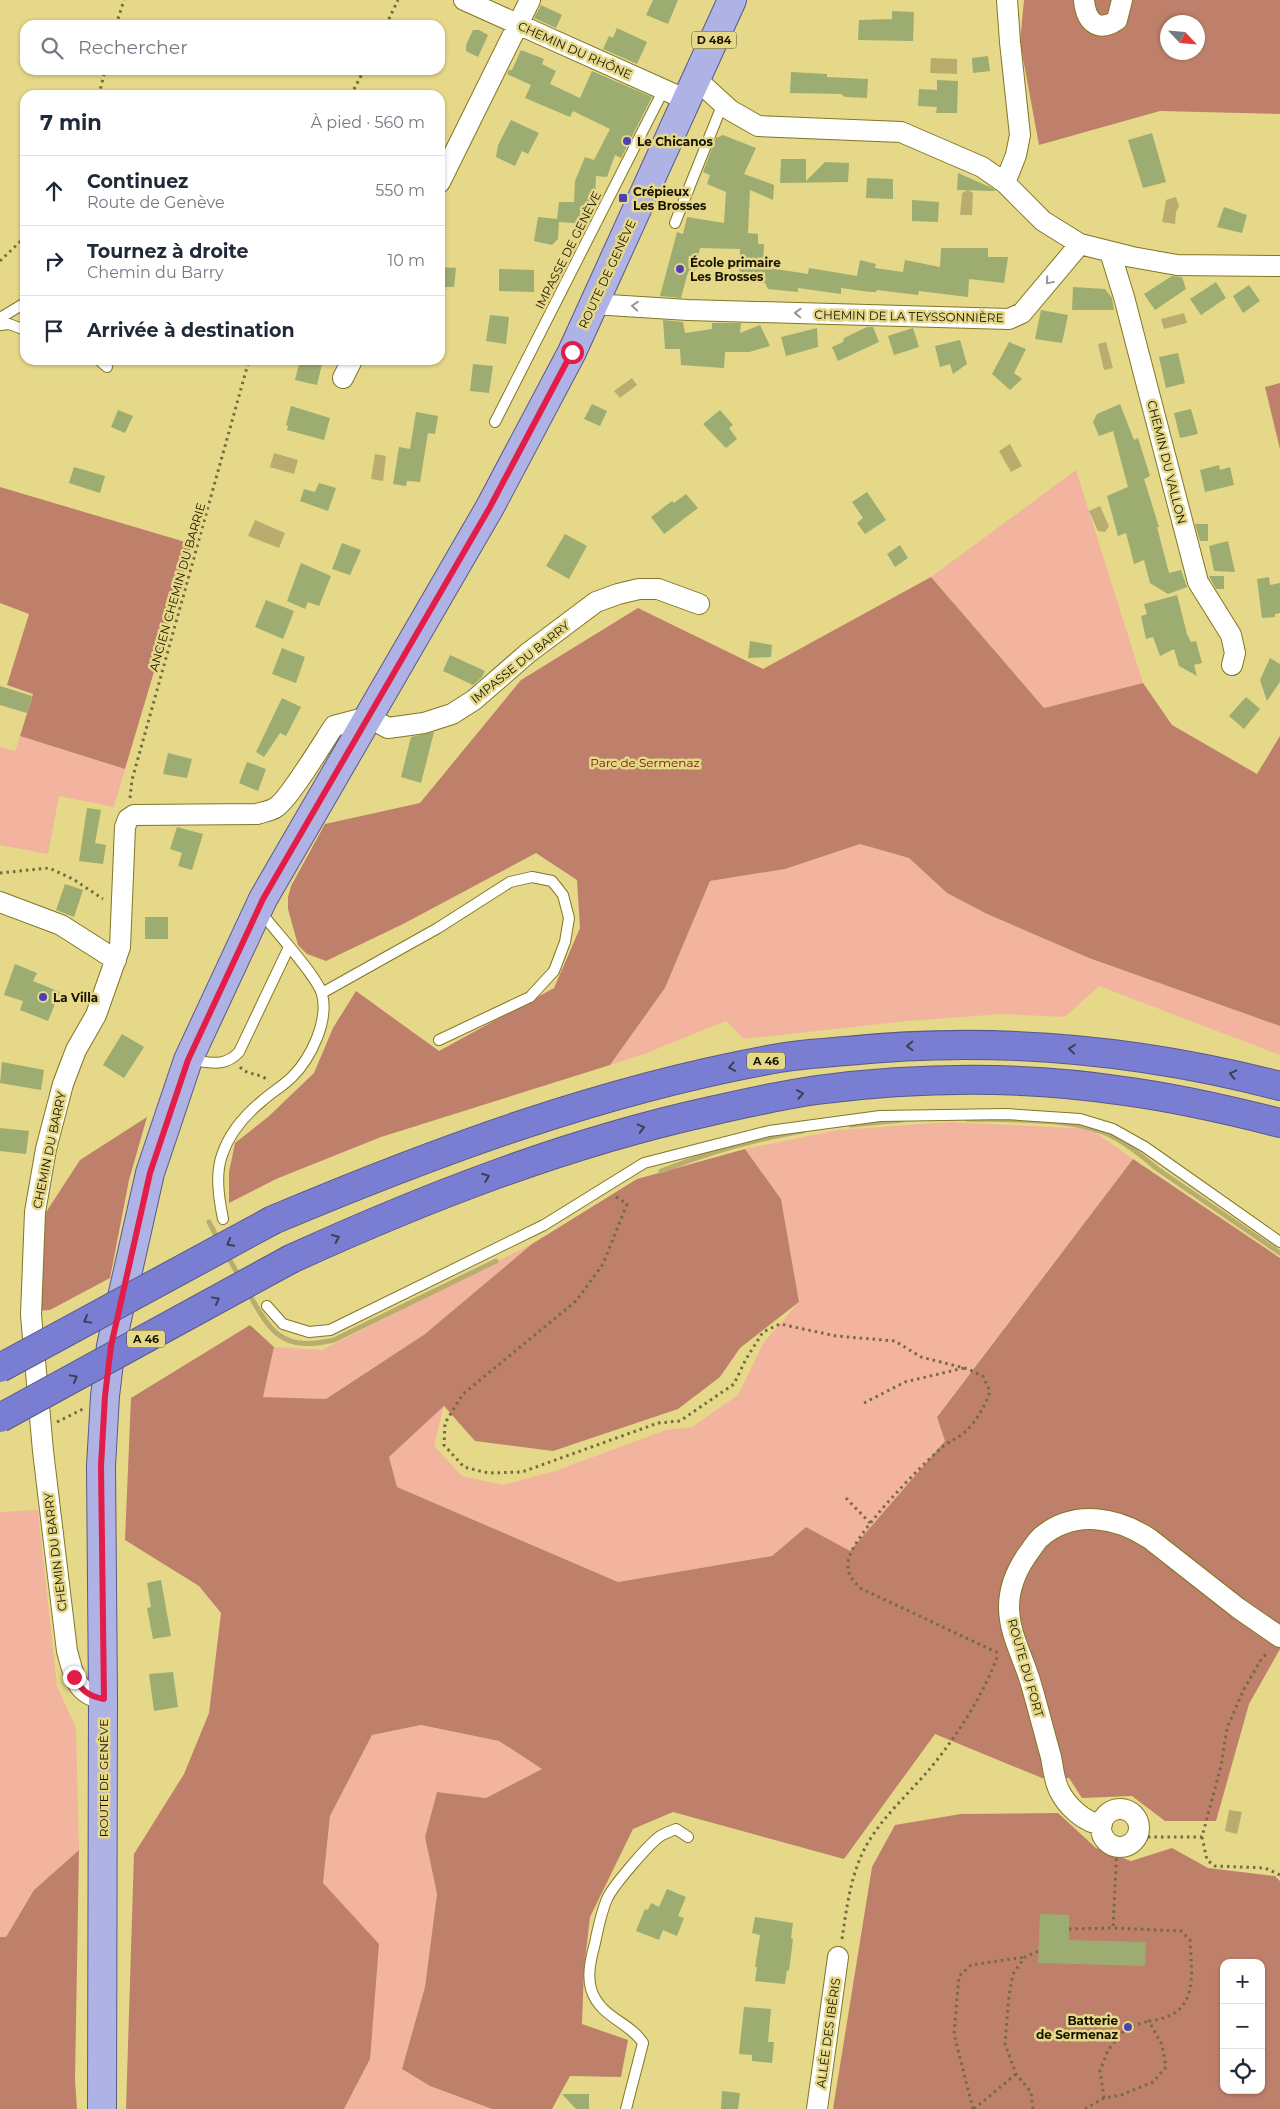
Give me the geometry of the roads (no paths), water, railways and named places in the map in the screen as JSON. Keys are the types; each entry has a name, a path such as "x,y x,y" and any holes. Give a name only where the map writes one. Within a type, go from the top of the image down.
{"highway":[{"name":"A 46","path":"0,1368 274,1220 468,1142 581,1105 690,1076 782,1058 891,1047 1005,1044 1060,1048 1174,1062 1280,1086"},
{"name":"A 46","path":"0,1418 291,1259 371,1222 502,1171 618,1134 677,1119 817,1090 923,1081 1052,1083 1123,1090 1176,1099 1280,1123"}],"main road":[{"name":"ROUTE DE GENÈVE","path":"102,2109 104,1699 101,1466 105,1396 111,1346 150,1173 193,1049 257,911 490,507 572,352 682,89 732,0"}],"street":[{"name":"CHEMIN DU RHÔNE","path":"464,0 518,24 682,89 723,103 730,110 758,126 900,132 982,167 1005,183 1043,221 1080,244"},
{"path":"445,172 530,0"},
{"path":"1005,183 1016,155 1020,135 1010,42 1008,0"},
{"path":"1084,0 1090,20 1098,26 1108,26 1117,20 1122,0"},
{"path":"1080,244 1177,265 1280,266"},
{"name":"CHEMIN DE LA TEYSSONNIÈRE","path":"593,304 688,310 1009,319 1022,313 1080,244"},
{"name":"CHEMIN DU VALLON","path":"1110,252 1124,297 1198,582 1232,635 1236,653 1232,665"},
{"path":"344,378 350,365"},
{"name":"IMPASSE DU BARRY","path":"368,717 388,728 424,723 452,714 474,700 528,653 596,602 618,594 639,589 658,589 699,604"},
{"name":"CHEMIN DU BARRY","path":"104,1699 92,1697 81,1690 74,1677 67,1651 41,1430 31,1314 35,1212 46,1149 63,1084 76,1050 96,1015 120,947 125,827 128,819 134,816 257,814 277,807 288,794 334,726 368,717"},
{"path":"0,902 61,925 116,960"},
{"name":"ROUTE DU FORT","path":"1102,1824 1086,1819 1074,1810 1059,1790 1030,1682 1012,1630 1009,1608 1012,1581 1025,1558 1040,1538 1056,1527 1074,1520 1097,1518 1118,1522 1138,1531 1238,1608 1277,1642"},
{"path":"1123,1809 1133,1814 1137,1819 1139,1830 1137,1836 1129,1844 1117,1846 1111,1844 1103,1836 1102,1824 1112,1811 1123,1809"},
{"name":"ALLÉE DES IBÉRIS","path":"817,2109 838,1957"}],"lane":[{"name":"IMPASSE DE GENÈVE","path":"496,422 682,89"},
{"path":"675,223 723,103"},
{"path":"0,318 20,306"},
{"path":"0,325 10,324 20,328"},
{"path":"322,993 438,928 510,882 532,877 552,881 564,895 568,918 565,942 554,971 530,997 439,1040"},
{"path":"223,1219 218,1193 221,1156 233,1131 261,1102 293,1076 315,1044 324,1016 322,993 312,977 268,921 257,911"},
{"path":"193,1049 224,1063 232,1059 239,1052 289,948"},
{"path":"267,1306 283,1324 309,1332 330,1330 544,1225 644,1163 769,1131 880,1116 1006,1114 1080,1119 1113,1129 1145,1147 1280,1242"},
{"path":"626,2109 643,2043 637,2034 616,2021 600,2006 591,1988 589,1967 600,1920 608,1897 620,1879 660,1836 676,1829 688,1837"}],"waterway":[{"path":"967,1119 1056,1122 1090,1128 1105,1133 1126,1144 1156,1168 1280,1253"},
{"path":"851,1125 902,1120"},
{"path":"661,1171 731,1147 803,1131"},
{"path":"209,1222 219,1241"},
{"path":"227,1255 240,1278"},
{"path":"248,1292 264,1318 280,1336 290,1341 316,1343 334,1340 496,1261"}],"place":[{"name":"Le Chicanos","path":"627,141"},
{"name":"Crépieux Les Brosses","path":"623,198"},
{"name":"École primaire Les Brosses","path":"680,269"},
{"name":"La Villa","path":"43,997"},
{"name":"Batterie de Sermenaz","path":"1128,2027"}],"park label":[{"name":"Parc de Sermenaz","path":"645,762"}]}
